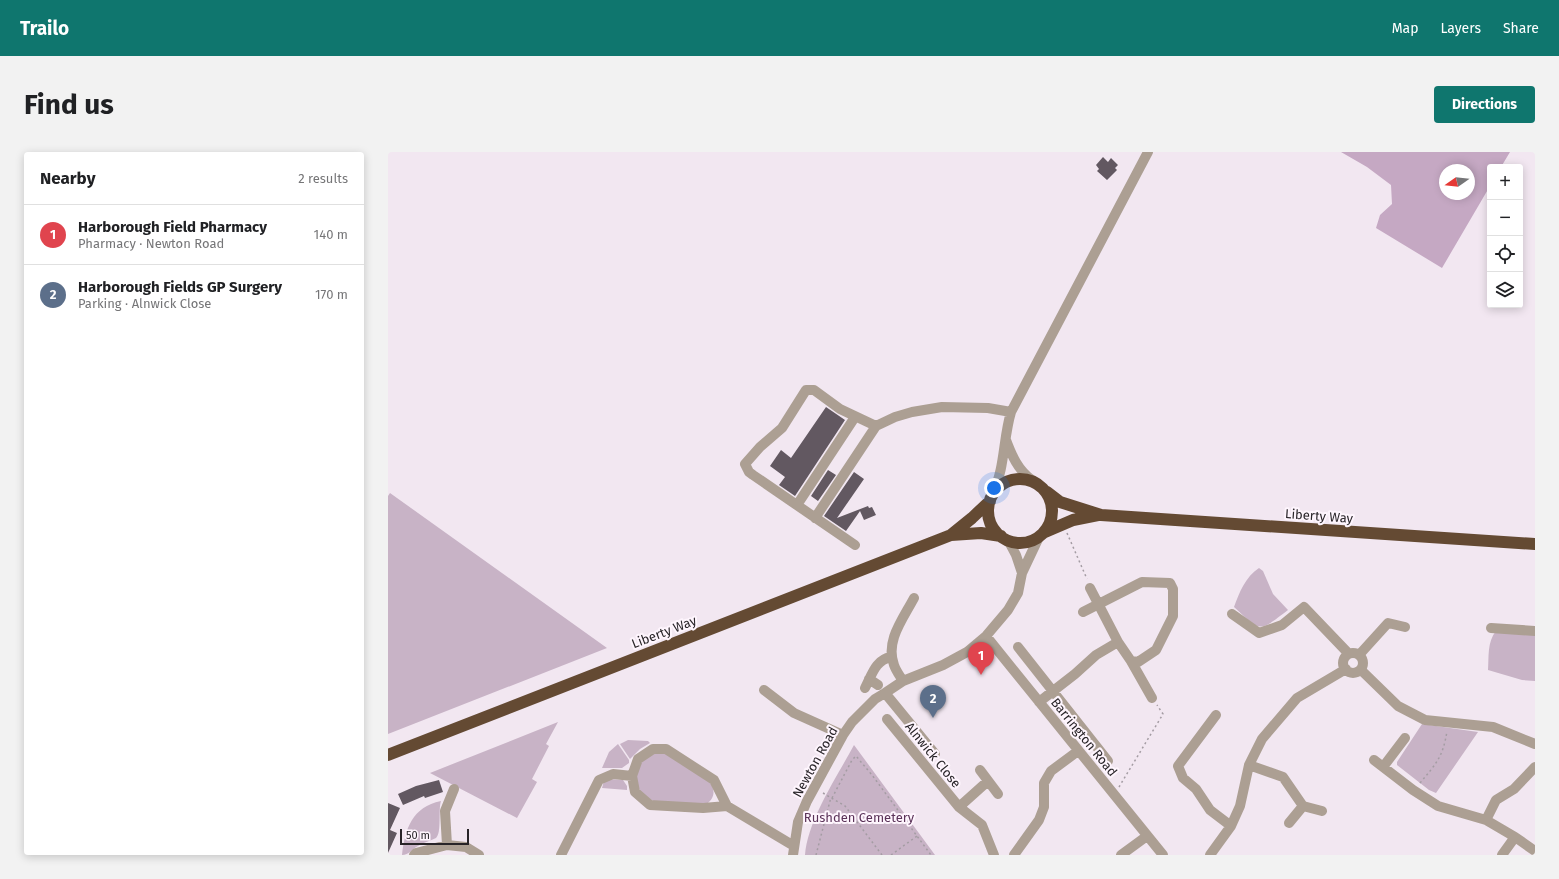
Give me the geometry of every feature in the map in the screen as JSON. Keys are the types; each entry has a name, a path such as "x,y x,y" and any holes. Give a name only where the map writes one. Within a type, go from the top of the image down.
{"highway":[{"path":"1023,478 1032,480 1047,492 1052,502 1053,512 1050,523 1042,535 1024,543 1004,538 991,524 988,508 992,497 999,487 1006,482 1023,478"},
{"name":"Liberty Way","path":"1047,492 1060,502 1101,515 1535,544"},
{"name":"Liberty Way","path":"388,755 951,535 976,515 992,497"},
{"name":"Liberty Way","path":"1042,535 1074,520 1101,515"},
{"name":"Liberty Way","path":"951,535 981,533 1004,538"}],"street":[{"path":"992,497 1001,472 1011,412 1148,152"},
{"path":"855,545 749,472 745,464 782,428 806,390 814,390 840,409 876,426"},
{"path":"815,518 876,426 895,417 912,412 942,407 988,408 1011,412"},
{"path":"796,505 855,417"},
{"path":"1006,440 1012,456 1018,466 1022,472 1032,480"},
{"name":"Newton Road","path":"874,686 903,681 949,662 967,652 986,636 1008,610 1018,593 1022,574 1042,535"},
{"name":"Newton Road","path":"1004,538 1016,555 1022,574"},
{"path":"1083,612 1142,582 1148,581 1170,583 1173,590 1173,616 1156,650 1138,662 1131,661"},
{"path":"1090,588 1118,642 1131,661 1152,698"},
{"path":"903,681 894,667 891,657 892,644 914,598"},
{"path":"1232,614 1259,633 1282,625 1304,607 1354,654 1362,657 1364,664 1360,670 1354,673 1346,669 1344,666 1344,659 1354,654 1388,623 1405,626"},
{"path":"1491,628 1535,630"},
{"name":"Barrington Road","path":"986,636 1163,855"},
{"path":"1039,702 1096,655 1118,642"},
{"path":"1018,647 1108,761"},
{"name":"Newton Road","path":"794,851 798,822 814,789 843,735 863,710 874,686 880,661 891,657"},
{"path":"1210,855 1231,826 1240,806 1249,765 1262,738 1297,698 1346,669"},
{"path":"1360,670 1398,706 1425,720 1493,727 1535,744"},
{"path":"874,686 934,754"},
{"path":"764,690 794,713 843,735"},
{"path":"1216,715 1178,766 1183,778 1196,789 1210,810 1231,826"},
{"name":"Alnwick Close","path":"886,719 959,807 982,824 994,855"},
{"path":"1383,767 1405,738"},
{"path":"727,806 703,808 650,805 635,792 632,776 638,759 653,749 666,749 714,780 727,806 794,851"},
{"path":"1014,855 1039,820 1044,808 1044,783 1050,772 1078,750"},
{"path":"1374,760 1413,790 1438,806 1486,820 1535,851"},
{"path":"1249,765 1283,777 1303,806 1322,811"},
{"path":"1486,820 1496,800 1514,789 1535,767"},
{"name":"Alnwick Close","path":"980,770 998,794"},
{"path":"561,855 599,780 613,774 632,776"},
{"name":"Alnwick Close","path":"959,807 988,782"},
{"path":"447,845 445,811 454,789"},
{"path":"1289,823 1303,806"},
{"path":"1121,855 1147,836"},
{"path":"1502,855 1515,837"},
{"path":"414,855 416,853 447,845 466,847 479,855"}],"path":[{"path":"1065,528 1090,588"},
{"path":"1114,795 1164,714 1152,698"},
{"path":"1413,790 1439,760 1443,750 1448,722"},
{"path":"816,855 832,797 852,760 856,756 872,775 931,855"},
{"path":"814,789 832,797 845,806 882,855"},
{"path":"891,855 917,836"}],"green space":[{"path":"390,493 607,648 388,734 388,496"},
{"path":"1259,568 1263,571 1273,594 1288,610 1265,626 1255,625 1234,607 1247,580 1254,571"},
{"path":"1496,631 1535,633 1535,681 1522,680 1488,670 1491,640"},
{"path":"558,722 546,744 549,746 532,779 537,782 517,818 430,773"},
{"path":"1422,724 1478,732 1436,793 1429,790 1397,765 1397,762"},
{"path":"628,740 648,741 650,743 640,749 630,759 620,744"},
{"path":"618,744 629,760 629,763 622,768 602,768 609,752"},
{"name":"Rushden Cemetery","path":"854,745 935,855 805,855 807,841 817,813"},
{"path":"662,751 695,770 709,781 713,788 713,797 708,803 705,805 657,803 642,795 635,776 643,758"},
{"path":"608,779 623,780 627,786 627,790 602,788 604,781"},
{"path":"441,801 439,831 436,838 416,847 407,854 402,855 405,836 412,820 423,808"}],"shaded area":[{"path":"1341,152 1510,152 1503,164 1487,164 1487,191 1442,268 1376,228 1380,215 1392,204 1391,185 1367,167"}],"building":[{"path":"1103,157 1108,162 1111,158 1118,165 1115,168 1117,170 1107,180 1097,171 1099,169 1096,165"},
{"path":"826,407 845,420 795,496 779,485 785,477 770,466 781,450 791,458"},
{"path":"828,470 836,475 818,501 811,496"},
{"path":"854,472 864,479 837,518 868,506 869,508 872,507 876,515 864,520 860,511 846,531 824,516"},
{"path":"439,780 443,792 425,798 424,796 403,805 398,794 416,786"},
{"path":"388,803 400,808 390,830 397,833 388,853"}],"place":[{"name":"Harborough Field Pharmacy","path":"981,675"},
{"name":"Harborough Fields GP Surgery","path":"933,718"}]}
